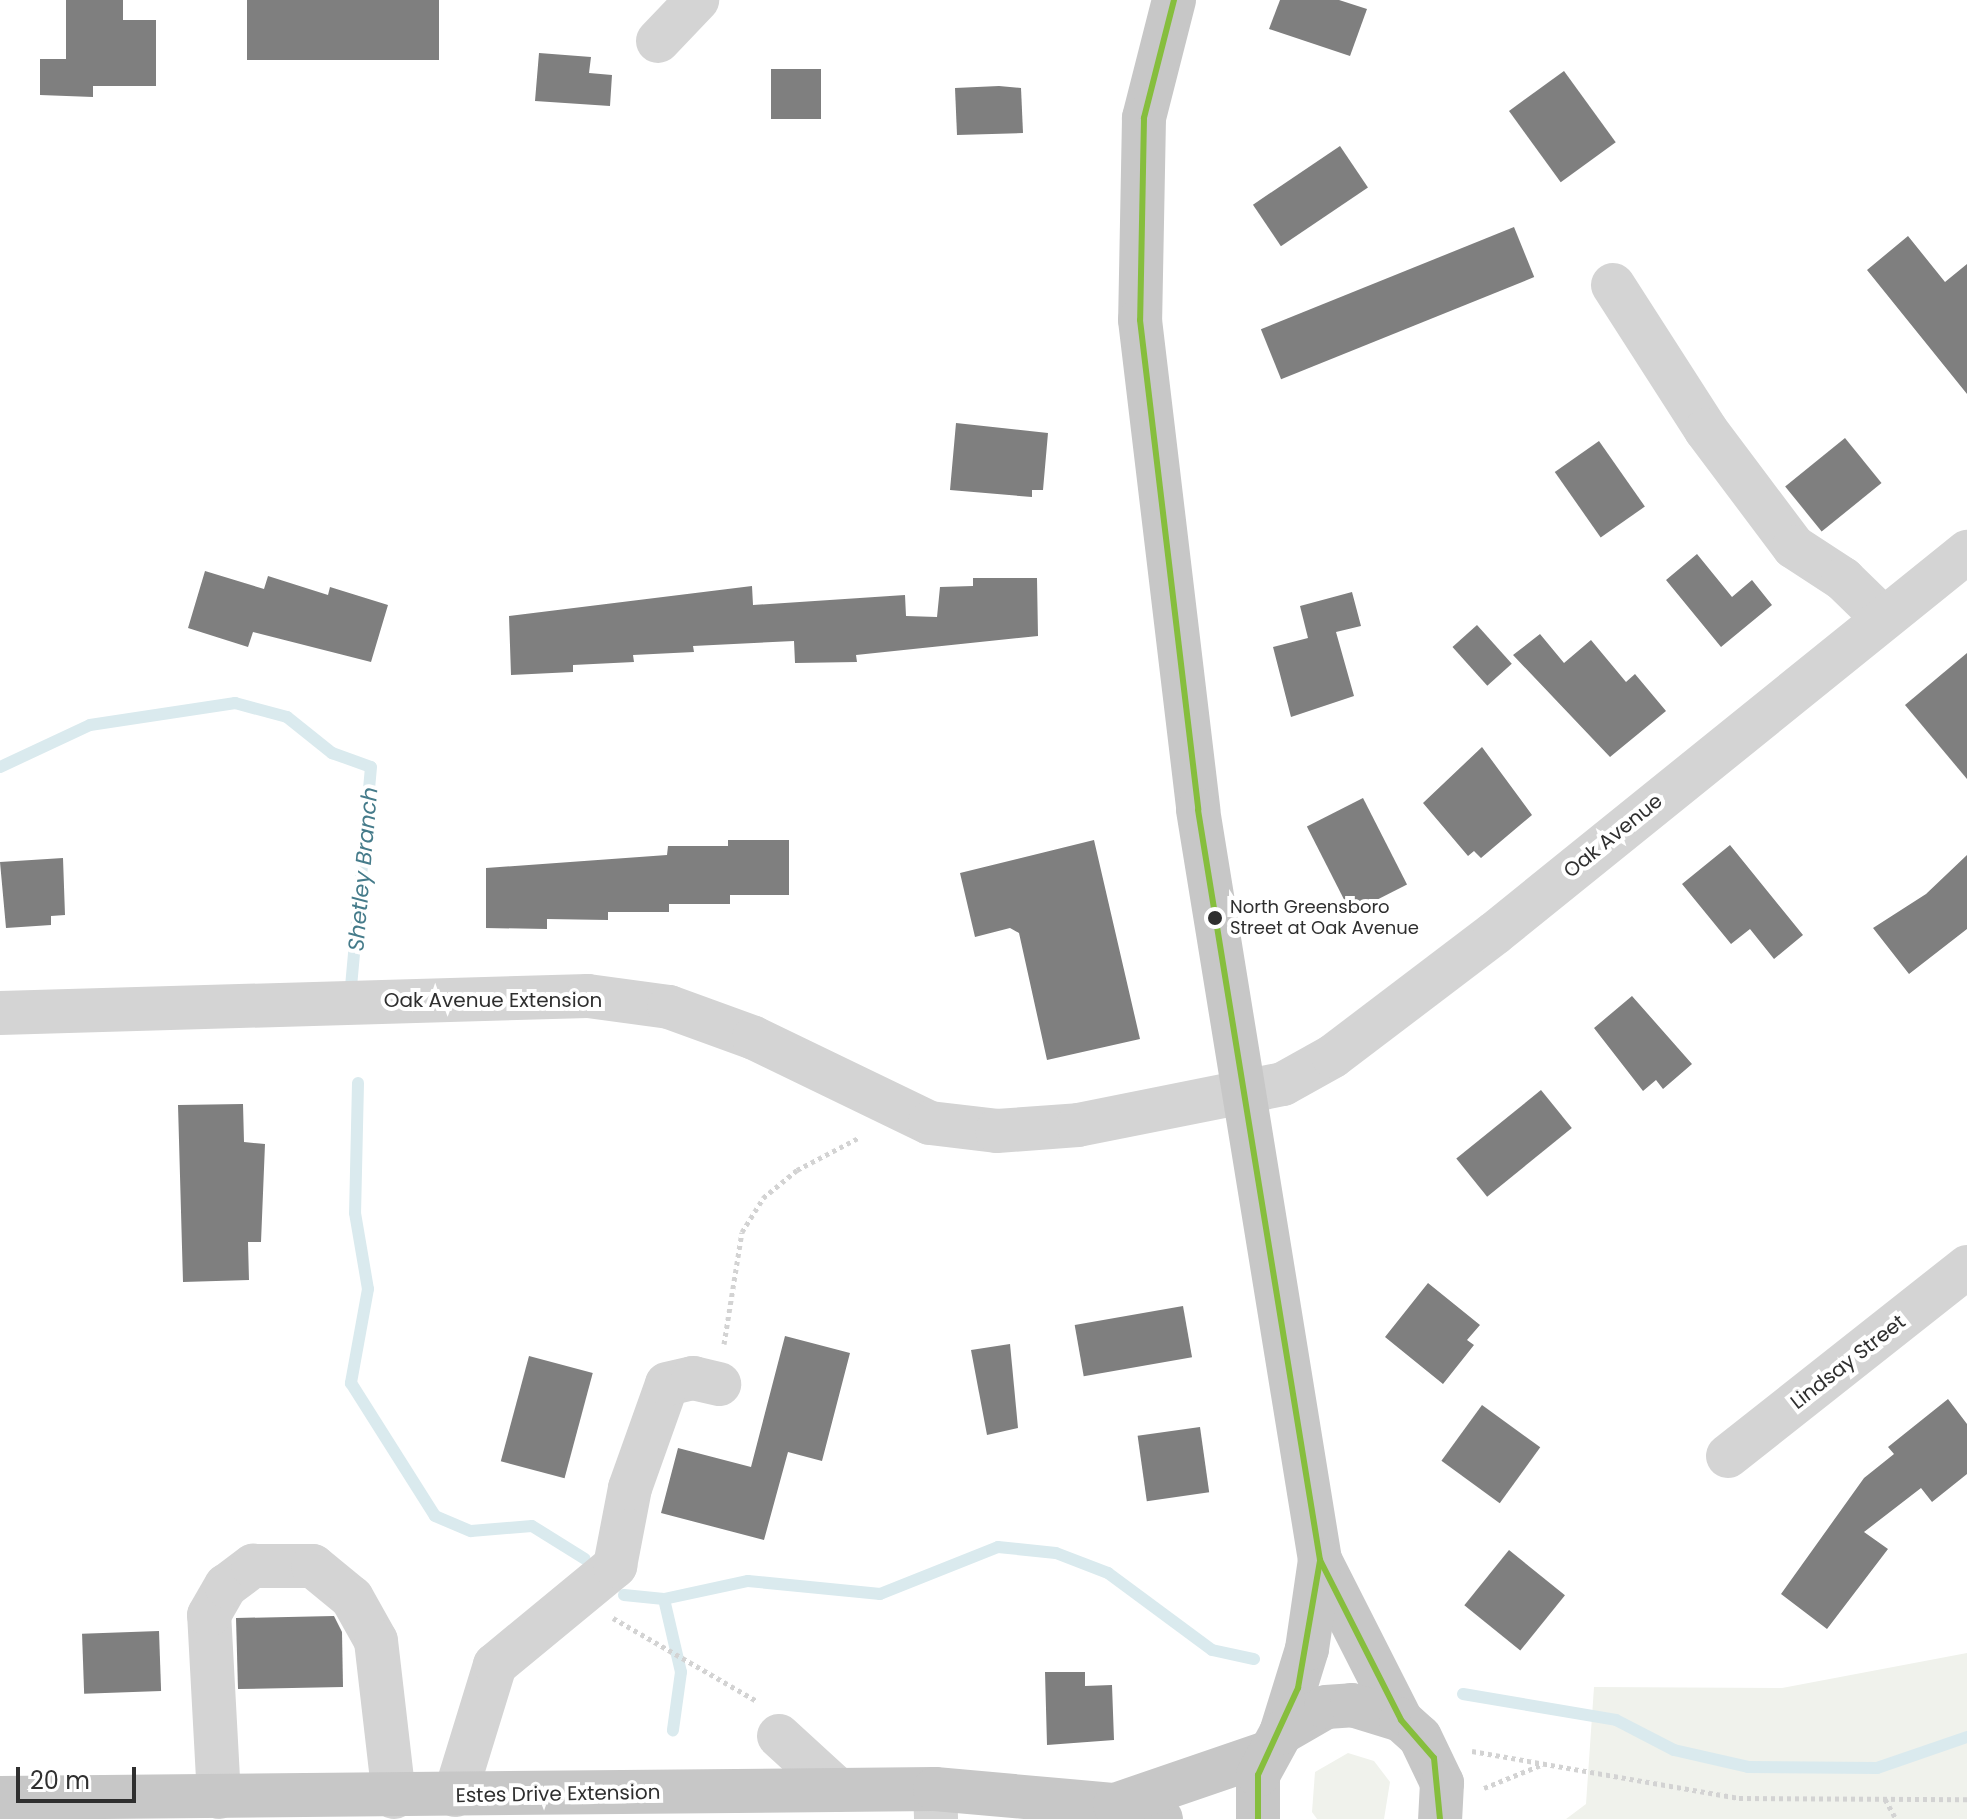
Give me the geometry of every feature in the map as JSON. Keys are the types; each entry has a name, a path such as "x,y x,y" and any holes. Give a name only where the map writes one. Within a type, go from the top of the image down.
{"main road":[{"path":"1174,0 1144,118 1140,320 1198,810 1320,1560 1304,1662 1274,1743 1258,1775 1258,1819"},
{"path":"1320,1560 1442,1783 1440,1819"},
{"name":"Estes Drive Extension","path":"1115,1805 1274,1743 1326,1707 1352,1705 1410,1728"},
{"name":"Estes Drive Extension","path":"0,1798 156,1808 219,1797 838,1790 935,1804 1115,1805 1161,1819"}],"street":[{"path":"658,41 697,0"},
{"path":"1613,285 1706,430 1794,547 1843,579 1883,618"},
{"name":"Oak Avenue","path":"1244,1092 1302,1076 1333,1056 1967,552"},
{"name":"Oak Avenue Extension","path":"0,1013 588,996 669,1007 754,1038 930,1123 997,1131 1078,1125 1244,1092"},
{"name":"Lindsay Street","path":"1728,1456 1967,1267"},
{"path":"455,1795 495,1665 615,1566 630,1488 667,1384 693,1378 719,1384"},
{"path":"219,1797 209,1615 226,1586 253,1566 313,1566 352,1598 376,1641 394,1797"},
{"path":"779,1736 838,1790"}],"path":[{"path":"719,1384 742,1232 763,1198 797,1170 860,1137"},
{"path":"583,1590 616,1621 778,1717 779,1736"},
{"path":"1410,1728 1542,1765 1739,1798 1967,1799"},
{"path":"1479,1794 1542,1765"},
{"path":"1885,1799 1896,1819"}],"shaded area":[{"path":"1967,1653 1967,1819 1566,1819 1586,1804 1594,1687 1782,1688"},
{"path":"1348,1753 1374,1761 1390,1782 1384,1819 1317,1819 1312,1812 1315,1772"}],"building":[{"path":"66,0 123,0 123,20 156,20 156,86 93,86 93,97 40,95 40,59 66,59"},
{"path":"247,0 439,0 439,60 247,60"},
{"path":"1280,0 1339,0 1367,9 1350,56 1269,29"},
{"path":"539,53 591,57 589,73 612,75 610,106 535,101"},
{"path":"771,69 821,69 821,119 771,119"},
{"path":"1564,71 1616,142 1561,182 1509,111"},
{"path":"955,88 1021,88 1023,133 957,135"},
{"path":"1340,146 1368,187 1281,246 1253,205"},
{"path":"1514,227 1534,277 1281,379 1261,329"},
{"path":"1908,236 1945,282 1967,264 1967,394 1867,270"},
{"path":"956,423 1048,433 1043,490 1032,490 1032,497 950,490"},
{"path":"1845,438 1882,483 1822,532 1785,486"},
{"path":"1599,441 1645,507 1601,538 1555,472"},
{"path":"1697,554 1732,597 1752,580 1772,605 1721,647 1666,580"},
{"path":"205,571 264,589 268,576 328,595 330,587 388,605 371,662 253,632 248,647 188,628"},
{"path":"973,578 1037,578 1038,636 856,655 857,662 795,663 794,641 693,646 694,652 633,655 634,662 573,665 573,672 511,675 509,616 752,586 753,605 905,595 906,616 937,617 940,587 973,586"},
{"path":"1352,592 1361,626 1336,632 1354,696 1291,717 1273,647 1308,638 1300,606"},
{"path":"1477,625 1512,664 1487,686 1452,647"},
{"path":"1540,634 1564,663 1591,640 1626,682 1635,674 1666,711 1610,757 1513,655"},
{"path":"1967,653 1967,779 1905,705"},
{"path":"1482,747 1532,815 1481,858 1474,851 1468,856 1423,803"},
{"path":"1363,798 1407,884 1351,913 1307,827"},
{"path":"728,840 789,840 789,895 730,895 730,904 669,904 669,912 608,912 608,920 547,919 547,929 486,928 486,868 667,855 668,846 728,846"},
{"path":"1094,840 1140,1039 1047,1060 1019,933 1010,928 975,937 960,873"},
{"path":"1730,845 1803,935 1774,959 1750,929 1731,944 1682,884"},
{"path":"1967,855 1967,929 1909,974 1873,928 1926,894"},
{"path":"63,858 65,915 51,916 51,925 6,928 0,862"},
{"path":"1632,996 1692,1064 1663,1089 1656,1080 1643,1091 1594,1028"},
{"path":"1541,1090 1572,1128 1487,1197 1456,1159"},
{"path":"243,1104 244,1142 265,1144 261,1242 248,1242 249,1280 183,1282 178,1105"},
{"path":"1428,1283 1480,1325 1467,1340 1474,1345 1443,1384 1385,1337"},
{"path":"1183,1306 1192,1357 1084,1376 1075,1325"},
{"path":"785,1336 850,1353 822,1461 788,1452 764,1540 661,1513 678,1448 751,1467"},
{"path":"1010,1344 1018,1428 987,1435 971,1350"},
{"path":"529,1356 593,1373 565,1478 501,1461"},
{"path":"1948,1399 1967,1424 1967,1474 1932,1502 1921,1488 1864,1532 1888,1549 1827,1629 1781,1594 1864,1478 1894,1454 1888,1447"},
{"path":"1482,1405 1540,1447 1500,1503 1441,1461"},
{"path":"1200,1427 1209,1492 1147,1501 1138,1436"},
{"path":"1509,1550 1565,1595 1520,1650 1464,1605"},
{"path":"334,1616 342,1632 343,1687 238,1689 236,1618"},
{"path":"159,1631 161,1691 84,1694 82,1634"},
{"path":"1045,1672 1085,1672 1085,1686 1112,1685 1114,1740 1047,1745"}],"waterway":[{"name":"Shetley Branch","path":"0,767 90,725 235,703 287,717 332,753 371,767 351,985"},
{"name":"Shetley Branch","path":"358,1083 355,1213 368,1289 351,1383 435,1516 471,1531 532,1526 585,1559"},
{"name":"Shetley Branch","path":"624,1595 664,1599 748,1581 880,1594 998,1547 1056,1553 1108,1573 1212,1650 1254,1659"},
{"path":"664,1599 681,1672 673,1730"},
{"name":"Shetley Branch","path":"1463,1694 1616,1720 1674,1750 1748,1767 1877,1768 1967,1737"}],"transit line":[{"path":"1174,0 1144,118 1140,320 1198,810 1320,1560 1401,1720 1434,1758 1440,1819"},
{"path":"1258,1819 1258,1775 1298,1688 1320,1560"}],"place":[{"name":"North Greensboro Street at Oak Avenue","path":"1215,918"}]}
